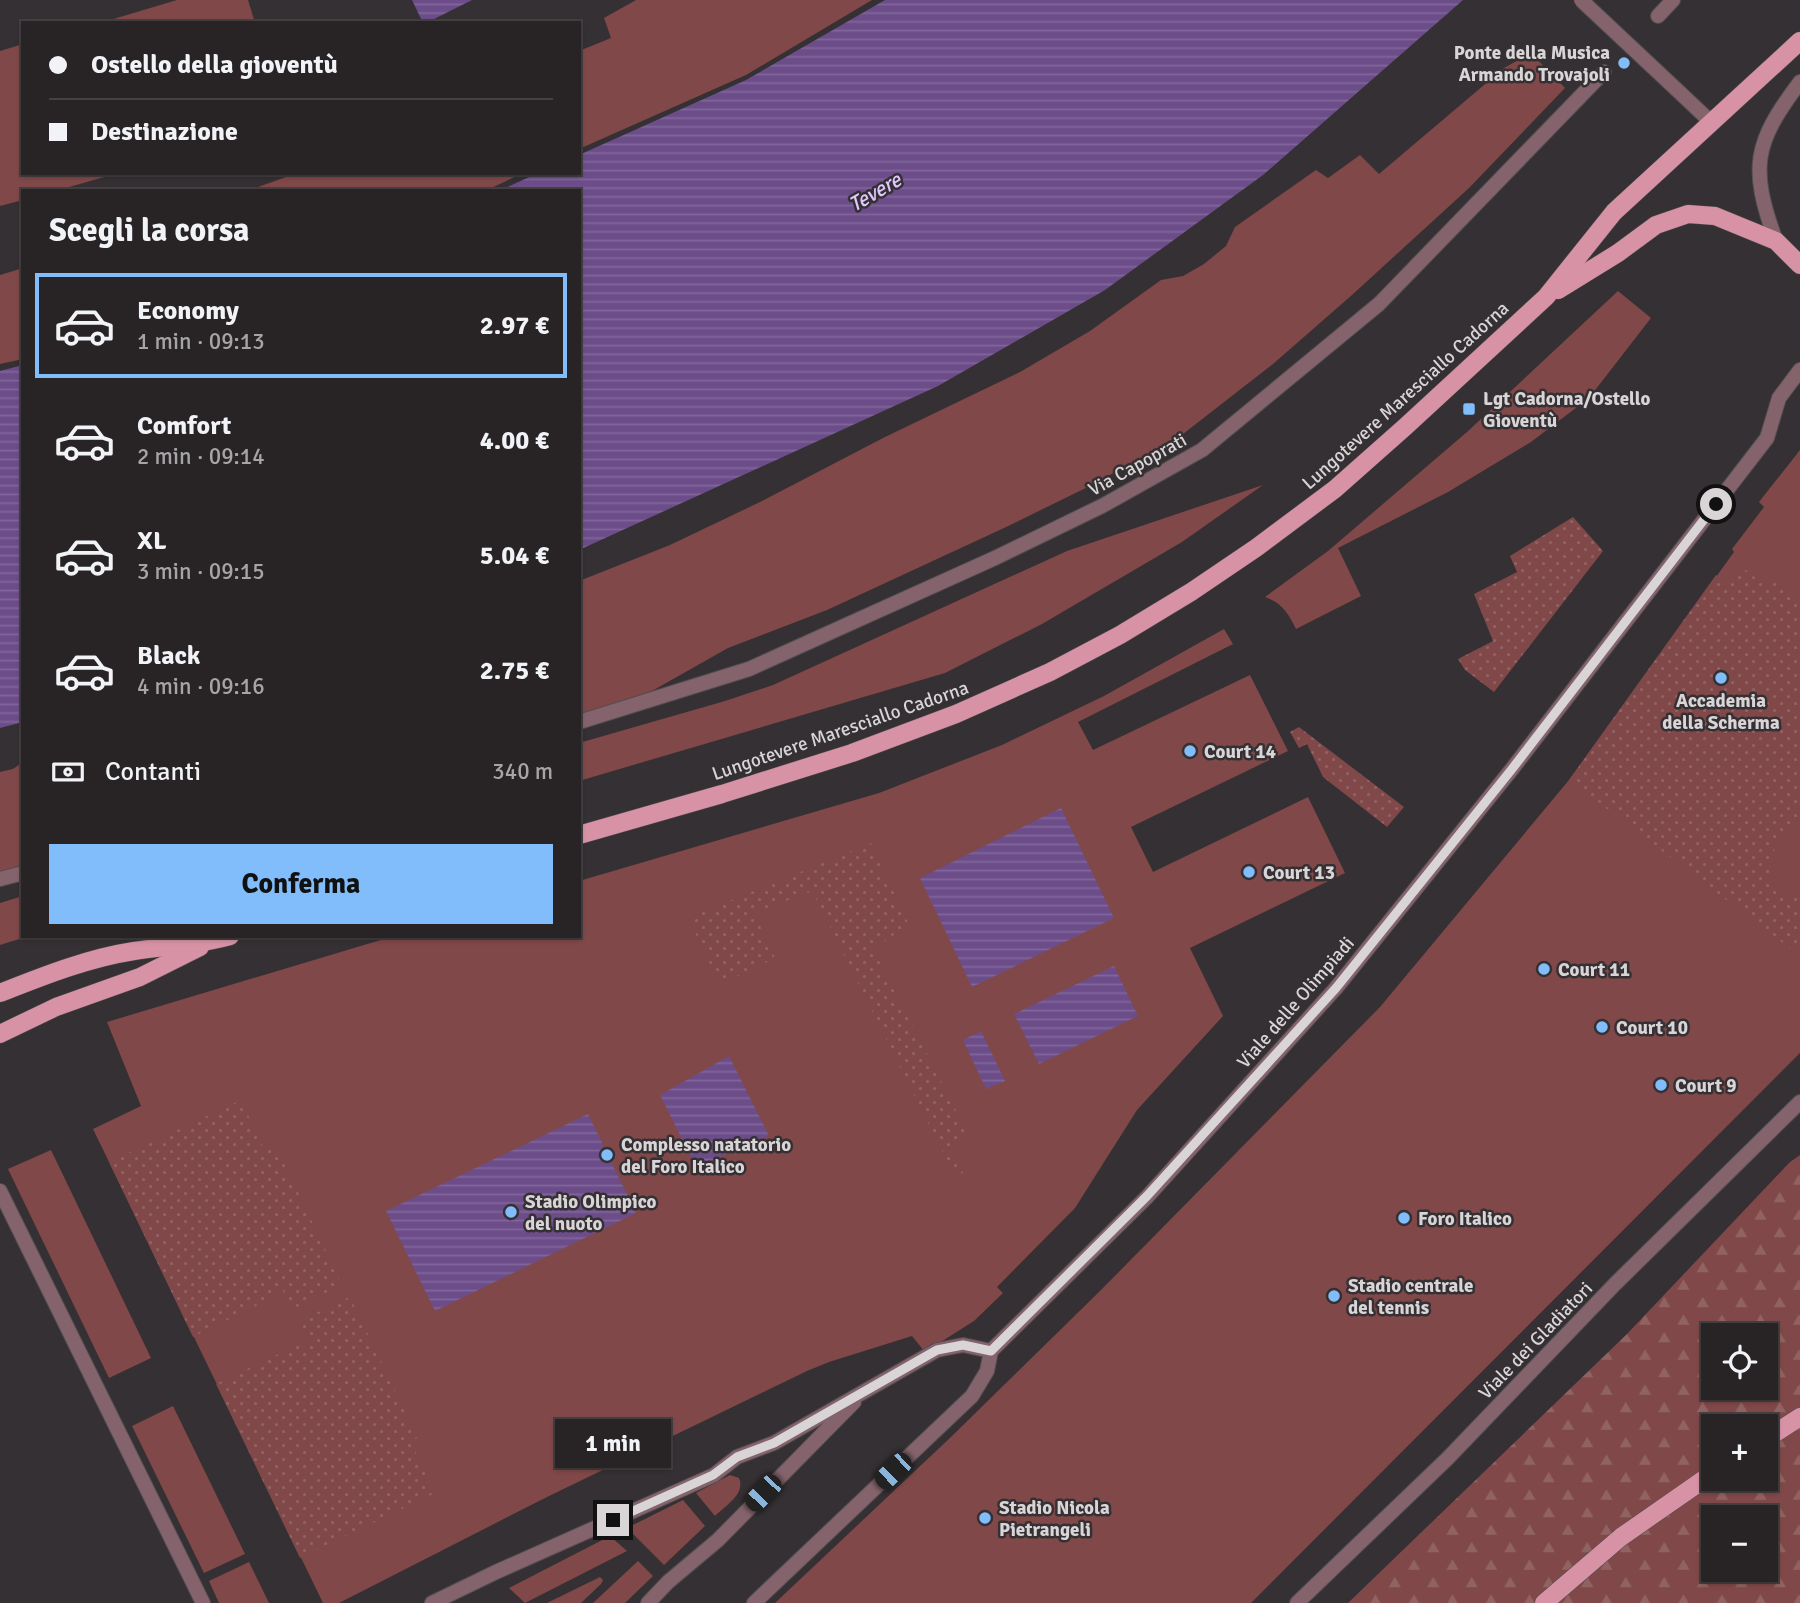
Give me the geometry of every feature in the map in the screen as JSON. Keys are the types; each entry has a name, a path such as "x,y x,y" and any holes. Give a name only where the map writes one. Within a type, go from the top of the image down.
{"main road":[{"name":"Lungotevere Maresciallo Cadorna","path":"581,834 722,794 852,753 914,730 1015,688 1120,635 1214,576 1335,489 1405,427 1546,297 1614,212 1800,41"},
{"path":"1546,297 1618,253 1657,225 1699,213 1715,216 1776,241 1800,265"},
{"path":"0,993 102,958 223,938"},
{"path":"0,1034 56,1007 140,977 209,942"},
{"path":"1778,1432 1800,1418"},
{"path":"1544,1603 1621,1537 1701,1481"}],"street":[{"path":"1581,0 1711,122"},
{"path":"1658,16 1673,0"},
{"name":"Via Capoprati","path":"581,721 749,669 995,558 1090,512 1202,450 1379,304 1604,72"},
{"path":"1776,241 1763,200 1759,165 1761,148 1772,121 1800,82"},
{"name":"Viale delle Olimpiadi","path":"754,1603 972,1396 987,1371 991,1351 1147,1196 1336,988 1512,769 1766,438 1779,398 1797,377"},
{"path":"0,879 21,874"},
{"name":"Viale dei Gladiatori","path":"1297,1603 1448,1458 1615,1284 1800,1102"},
{"path":"0,1191 203,1603"},
{"path":"432,1603 713,1475 737,1457 774,1443 945,1347 963,1345 991,1351"},
{"path":"648,1603 668,1582 718,1540 868,1389"}],"green space":[{"path":"177,0 248,0 254,21 107,21"},
{"path":"636,0 872,0 746,75 581,148 581,50 611,38 604,18"},
{"path":"21,45 21,175 111,175 62,189 21,189 21,201 0,206 0,51"},
{"path":"1531,53 1565,88 1469,188 1352,295 1273,364 1183,434 1092,485 1004,528 827,610 728,648 652,691 581,714 581,580 670,545 1020,372 1090,331 1161,280 1183,276 1204,264 1226,246 1235,227 1316,170 1328,178 1360,155 1379,174 1504,68"},
{"path":"291,175 519,175 489,189 253,189"},
{"path":"21,269 21,359 0,364 0,275"},
{"path":"1618,291 1651,318 1589,398 1531,442 1448,492 1338,548 1361,596 1296,629 1284,609 1265,597 1328,551 1467,432"},
{"name":"Foro Italico","path":"1800,450 1800,1053 1251,1603 775,1603 952,1436 1101,1290 1380,1007 1569,780 1734,552 1732,549 1764,507 1759,502"},
{"path":"1263,485 1182,542 1042,624 945,673 581,780 581,742 773,685 1067,551"},
{"path":"1573,517 1603,551 1494,692 1465,670 1458,659 1493,641 1474,594 1517,572 1510,556"},
{"name":"Accademia della Scherma","path":"1742,567 1767,587 1775,580 1800,599 1800,816 1775,848 1769,864 1770,883 1781,894 1800,897 1800,956 1569,780 1716,575 1728,584"},
{"name":"Complesso natatorio del Foro Italico","path":"1224,629 1233,644 1078,722 1093,750 1250,675 1288,751 1131,827 1153,872 1308,797 1345,873 1190,948 1223,1016 1137,1110 1075,1208 997,1287 1003,1293 974,1321 925,1352 912,1336 807,1371 545,1498 339,1603 323,1603 93,1129 141,1106 107,1022 387,938 581,938 581,880 879,793 1002,745 1104,696"},
{"path":"1299,727 1404,807 1387,827 1323,777 1307,744 1299,748 1290,732"},
{"path":"21,763 21,868 0,874 0,772 13,769"},
{"path":"871,843 909,925 873,949 969,1136 951,1146 963,1173 955,1177 812,891 754,913 775,958 720,985 688,918"},
{"path":"21,897 23,938 0,945 0,903"},
{"path":"241,1100 265,1151 276,1146 342,1285 293,1309 281,1287 276,1290 278,1295 193,1337 109,1162"},
{"path":"51,1150 151,1358 109,1378 8,1169"},
{"path":"1800,1155 1800,1603 1348,1603 1627,1334 1790,1162"},
{"path":"350,1297 416,1434 417,1438 411,1442 435,1493 300,1558 216,1384 301,1343 304,1349 310,1346 299,1321"},
{"path":"173,1406 245,1554 204,1573 132,1426"},
{"path":"730,1475 739,1478 740,1489 715,1516 696,1493"},
{"path":"683,1500 705,1526 664,1565 627,1528"},
{"path":"610,1536 627,1551 525,1603 509,1588"},
{"path":"638,1561 653,1576 625,1603 593,1603"},
{"path":"249,1562 269,1603 219,1603 209,1581"},
{"path":"600,1577 603,1580 601,1584 581,1603 547,1603"}],"water":[{"path":"412,0 472,0 430,21 422,21"},
{"name":"Tevere","path":"885,0 1463,0 1263,175 1105,290 938,386 581,549 581,189 503,189 534,175 581,175 581,154 746,80"},
{"path":"21,366 21,723 0,728 0,371"},
{"path":"1061,808 1114,918 972,987 920,878"},
{"path":"1114,966 1138,1016 1039,1064 1014,1014"},
{"path":"981,1031 1005,1081 986,1089 963,1040"},
{"path":"729,1056 769,1136 696,1167 660,1095"},
{"name":"Stadio Olimpico del nuoto","path":"588,1114 636,1213 435,1311 386,1211"}],"place":[{"name":"Ponte della Musica Armando Trovajoli","path":"1624,63"},
{"name":"Lgt Cadorna/Ostello Gioventù","path":"1469,409"},
{"name":"Accademia della Scherma","path":"1721,678"},
{"name":"Court 14","path":"1190,751"},
{"name":"Court 13","path":"1249,872"},
{"name":"Court 11","path":"1544,969"},
{"name":"Court 10","path":"1602,1027"},
{"name":"Court 9","path":"1661,1085"},
{"name":"Complesso natatorio del Foro Italico","path":"607,1155"},
{"name":"Stadio Olimpico del nuoto","path":"511,1212"},
{"name":"Foro Italico","path":"1404,1218"},
{"name":"Stadio centrale del tennis","path":"1334,1296"},
{"name":"Stadio Nicola Pietrangeli","path":"985,1518"}],"route":[{"path":"613,1520 713,1475 737,1457 774,1443 937,1350 963,1345 991,1351 1147,1196 1336,988 1512,769 1716,504"}]}
